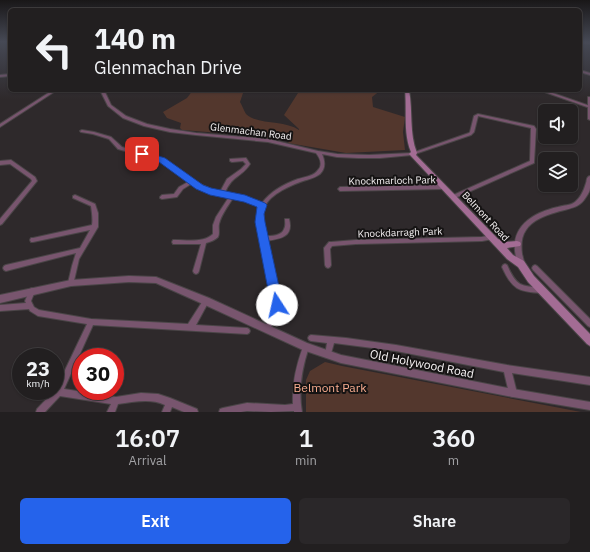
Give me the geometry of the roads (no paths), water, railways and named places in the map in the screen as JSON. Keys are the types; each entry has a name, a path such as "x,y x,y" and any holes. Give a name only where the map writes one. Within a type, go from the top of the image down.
{"main road":[{"path":"407,92 410,141 413,154"},
{"name":"Belmont Road","path":"413,154 510,257 521,264 542,290 590,341"},
{"path":"491,237 505,245 517,244"}],"street":[{"path":"0,126 52,92"},
{"name":"Glenmachan Road","path":"102,92 112,107 124,117 152,127 173,132 259,139 337,155 363,156 413,154 470,134 478,114 529,126 534,129 532,162 453,197"},
{"path":"547,92 590,107"},
{"path":"590,98 590,119"},
{"path":"82,131 110,138 120,148 162,160 191,182 210,191 262,205"},
{"path":"267,329 275,313 277,305 263,239 260,214 262,205 280,189 313,176 320,171 323,166 321,155 317,152"},
{"path":"222,194 225,186 232,177 245,169 248,164 244,159 232,160"},
{"path":"0,163 11,162 35,181 0,223"},
{"path":"521,264 517,244 521,230 528,222 538,216 577,204 584,198 590,178"},
{"path":"162,197 175,196 182,188 191,182"},
{"name":"Knockmarloch Park","path":"340,189 444,187"},
{"path":"174,242 204,242 213,238 216,234 216,225 219,217 232,196"},
{"path":"71,283 74,267 81,250 95,227 95,212 93,205 75,197"},
{"path":"263,239 284,235 287,231 288,220"},
{"path":"33,240 95,227"},
{"name":"Knockdarragh Park","path":"328,265 327,248 331,244 482,239 491,237"},
{"path":"196,271 204,242"},
{"path":"6,268 81,250"},
{"path":"505,267 512,281 519,287 528,290 542,290"},
{"path":"535,268 590,324"},
{"name":"Old Holywood Road","path":"0,299 71,283 129,278 156,280 206,301 306,347 328,355 359,364 590,406"},
{"path":"32,291 28,301 32,310 38,313 91,322 247,331"},
{"path":"190,328 206,301"},
{"path":"0,308 30,306"},
{"path":"64,381 91,322"},
{"name":"Old Holywood Road","path":"310,338 346,340 507,369 590,381"},
{"path":"328,355 330,340"},
{"path":"223,412 247,407 298,410 296,383 299,367 306,347"},
{"path":"507,369 513,393"},
{"path":"64,393 116,401 140,398 158,398 194,412"},
{"path":"40,412 51,400"},
{"path":"111,412 116,401"},
{"path":"166,412 170,402"}],"park label":[{"name":"Belmont Park","path":"330,388"}]}
